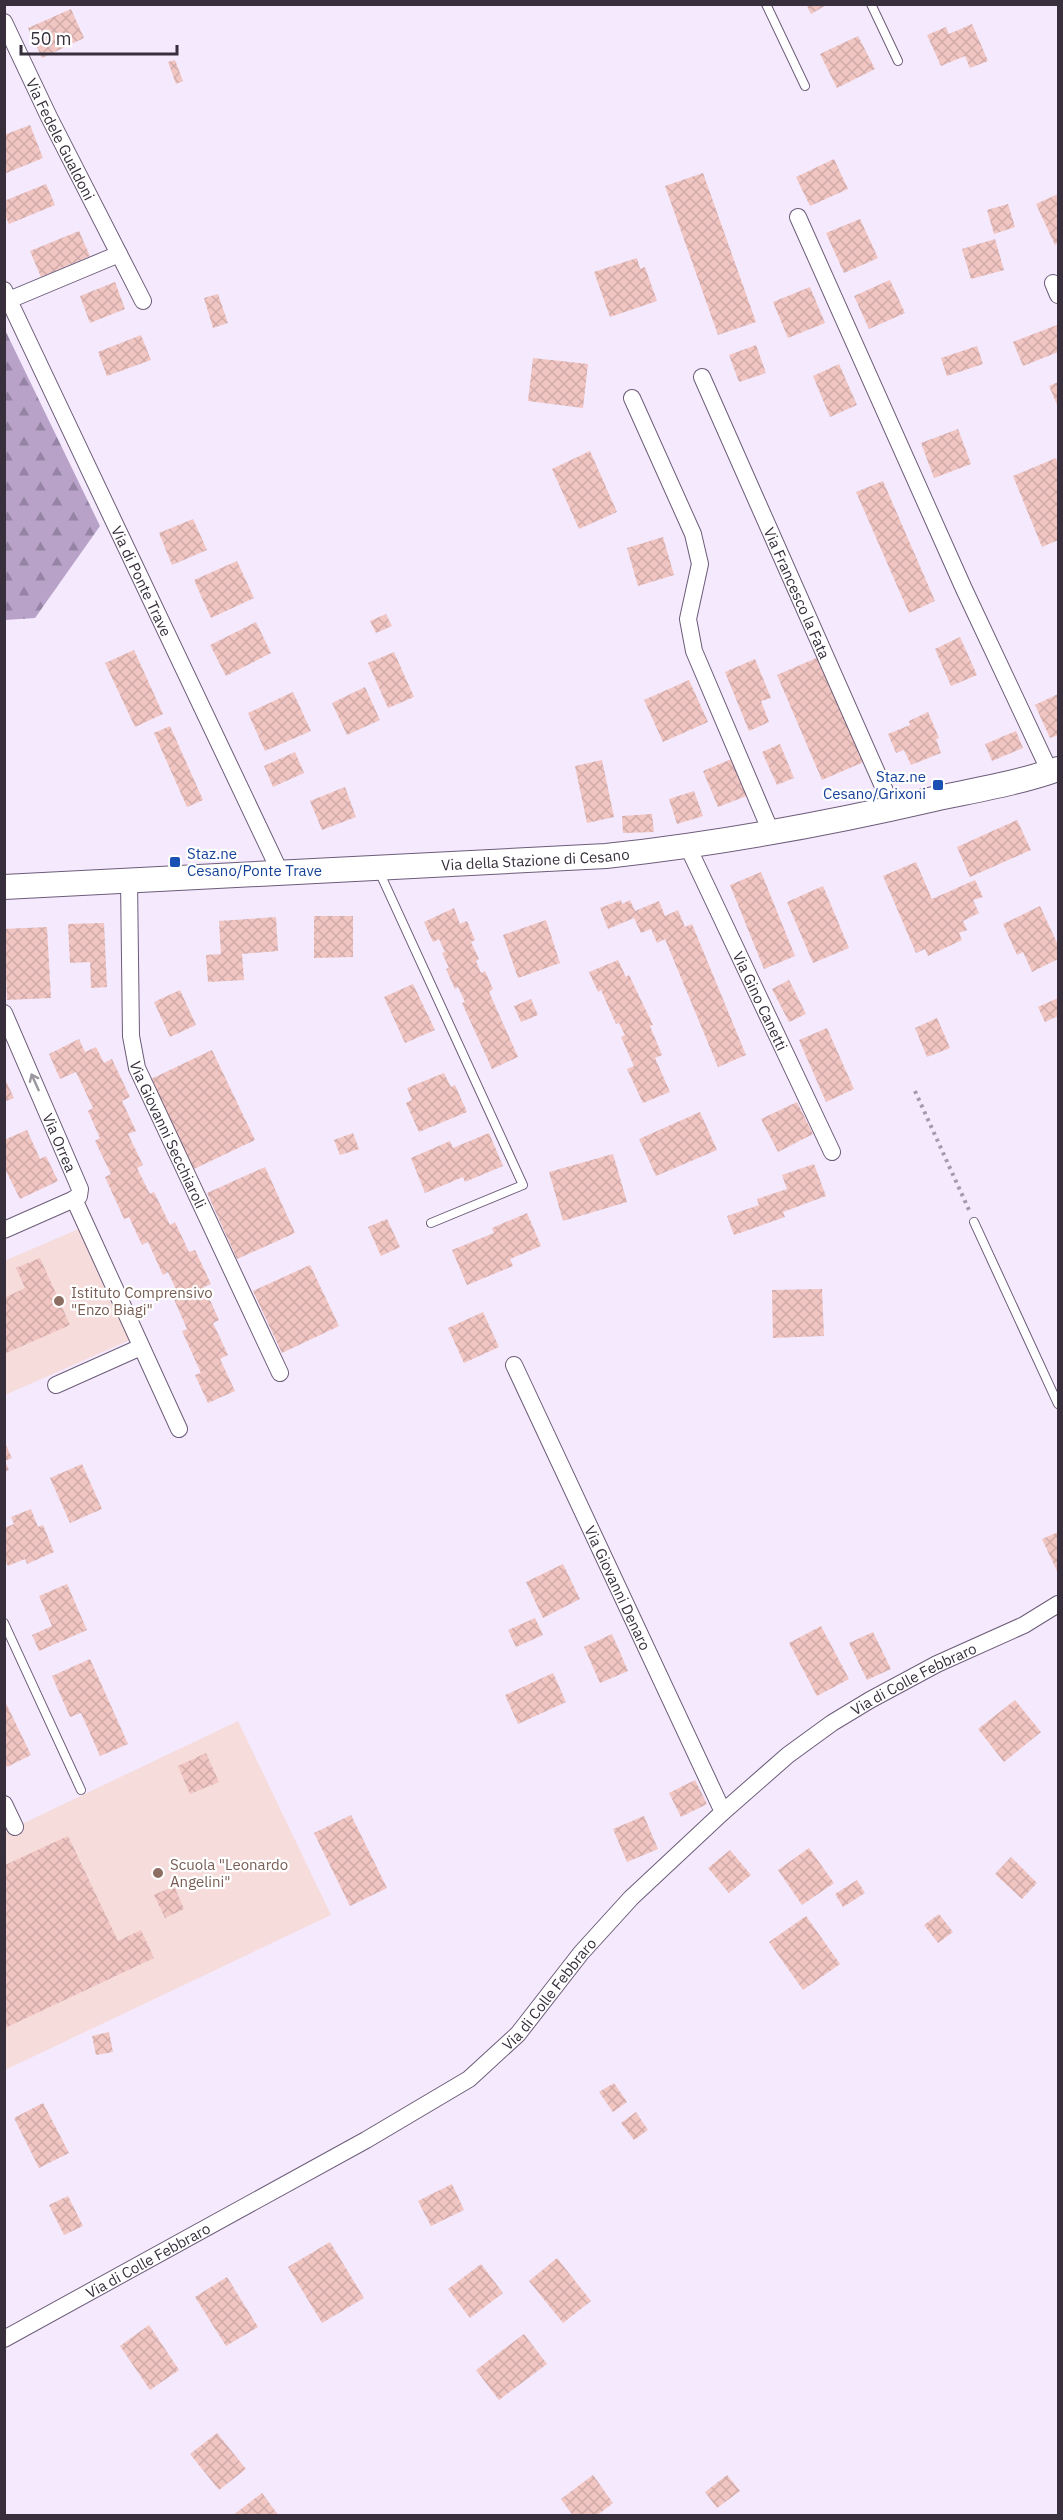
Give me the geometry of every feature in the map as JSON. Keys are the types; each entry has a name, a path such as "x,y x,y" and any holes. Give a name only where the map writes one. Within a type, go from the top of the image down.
{"street":[{"name":"Via Fedele Gualdoni","path":"4,22 143,301"},
{"path":"798,217 964,590 1054,770"},
{"path":"7,295 119,254"},
{"name":"Via di Ponte Trave","path":"7,295 281,874"},
{"name":"Via Francesco la Fata","path":"702,377 893,808"},
{"path":"632,398 693,534 699,556 699,576 688,619 694,651 771,832"},
{"name":"Via della Stazione di Cesano","path":"4,887 606,856 688,847 893,808 1054,770"},
{"name":"Via Gino Canetti","path":"688,847 832,1152"},
{"name":"Via Giovanni Secchiaroli","path":"129,880 131,1036 137,1068 280,1373"},
{"name":"Via Orrea","path":"4,1013 80,1185 80,1193 74,1199"},
{"path":"4,1230 74,1199 178,1429"},
{"path":"56,1385 141,1347"},
{"name":"Via Giovanni Denaro","path":"514,1365 723,1812"},
{"name":"Via di Colle Febbraro","path":"4,2340 366,2140 469,2079 518,2034 609,1921 723,1812 788,1755 861,1706 937,1664 1024,1625 1059,1604"},
{"path":"4,1804 15,1827"}],"lane":[{"path":"766,4 805,86"},
{"path":"872,4 898,61"},
{"path":"378,869 523,1185 431,1223"},
{"path":"974,1222 1059,1404"},
{"path":"4,1623 81,1790"}],"path":[{"path":"915,1091 974,1222"}],"shaded area":[{"name":"Istituto Comprensivo \"Enzo Biagi\"","path":"81,1228 130,1340 5,1395 4,1261"},
{"name":"Scuola \"Leonardo Angelini\"","path":"238,1721 331,1915 5,2070 5,1832"}],"green space":[{"path":"5,330 100,526 35,618 5,620"}],"building":[{"path":"806,4 828,4 811,14"},
{"path":"71,9 84,38 42,58 28,28"},
{"path":"972,24 988,61 970,68 965,56 941,66 927,35 946,27 949,34"},
{"path":"858,36 875,69 837,88 820,54"},
{"path":"175,60 183,81 176,84 168,62"},
{"path":"30,125 43,158 4,174 4,135"},
{"path":"834,159 848,189 810,206 796,177"},
{"path":"703,173 756,322 718,335 665,186"},
{"path":"46,184 55,205 9,224 4,213 4,201"},
{"path":"1058,194 1058,243 1055,245 1036,204"},
{"path":"1008,204 1015,227 994,234 987,210"},
{"path":"860,219 878,258 844,273 826,233"},
{"path":"79,231 90,256 41,277 30,251"},
{"path":"995,239 1004,270 971,279 962,249"},
{"path":"637,258 640,269 645,267 657,301 610,317 594,272"},
{"path":"890,280 905,313 869,329 854,296"},
{"path":"115,282 125,309 90,323 80,296"},
{"path":"810,287 825,323 788,338 773,302"},
{"path":"218,294 228,323 213,328 204,298"},
{"path":"1057,325 1058,352 1023,366 1013,342"},
{"path":"141,335 151,360 107,376 98,352"},
{"path":"756,345 766,373 739,382 729,355"},
{"path":"977,346 983,364 947,376 941,358"},
{"path":"533,358 588,364 583,408 528,401"},
{"path":"839,364 857,405 830,417 813,376"},
{"path":"1058,382 1058,407 1049,386"},
{"path":"958,429 971,464 934,478 921,443"},
{"path":"590,451 617,512 579,529 552,469"},
{"path":"1056,458 1058,464 1058,540 1042,547 1013,476"},
{"path":"883,481 935,601 909,613 856,492"},
{"path":"193,519 207,550 172,565 159,533"},
{"path":"663,537 674,575 638,586 627,548"},
{"path":"237,561 254,598 211,618 194,580"},
{"path":"386,614 392,626 376,633 370,621"},
{"path":"256,622 271,653 226,676 210,645"},
{"path":"960,637 977,675 951,686 935,649"},
{"path":"134,650 163,714 135,727 105,663"},
{"path":"394,652 414,697 388,708 368,663"},
{"path":"821,656 866,761 822,780 777,675"},
{"path":"755,659 771,698 761,701 769,722 749,731 725,672"},
{"path":"689,680 708,722 663,742 644,700"},
{"path":"365,687 380,720 347,735 332,703"},
{"path":"293,692 311,731 265,751 248,713"},
{"path":"1058,694 1058,735 1050,738 1035,705"},
{"path":"928,712 939,738 936,739 941,753 911,765 904,750 896,753 888,734 910,725 909,721"},
{"path":"170,726 203,800 187,807 154,733"},
{"path":"1016,731 1023,748 992,761 985,744"},
{"path":"780,744 794,778 777,785 762,752"},
{"path":"295,752 304,773 273,787 264,766"},
{"path":"734,758 749,795 718,807 703,771"},
{"path":"602,760 614,817 587,823 575,766"},
{"path":"345,787 356,817 322,830 310,801"},
{"path":"694,791 703,816 677,824 669,799"},
{"path":"652,814 654,832 623,833 622,816"},
{"path":"1017,820 1031,850 970,877 957,847"},
{"path":"916,862 932,899 975,880 983,897 973,900 979,913 963,921 967,930 959,933 962,940 928,956 925,949 916,953 883,876"},
{"path":"761,872 795,956 764,969 730,885"},
{"path":"823,886 849,948 813,963 787,902"},
{"path":"621,900 622,904 630,900 635,911 659,901 665,916 678,910 685,927 692,924 746,1055 718,1067 665,939 657,943 651,929 641,933 634,918 608,929 600,908"},
{"path":"1040,906 1058,945 1058,959 1032,972 1023,952 1017,955 1003,924"},
{"path":"454,908 460,924 467,921 475,940 471,942 479,959 476,961 481,973 485,971 493,989 489,992 518,1057 492,1069 462,1003 465,1002 458,987 455,989 446,969 449,968 439,939 433,942 424,922"},
{"path":"314,916 353,916 353,957 314,958"},
{"path":"276,917 278,951 242,954 244,980 208,982 206,955 221,954 219,921"},
{"path":"546,920 560,963 518,978 503,935"},
{"path":"104,923 107,987 91,988 90,962 70,963 68,924"},
{"path":"47,927 51,998 7,1000 4,929"},
{"path":"618,960 626,977 629,975 653,1025 650,1026 662,1055 655,1058 670,1092 643,1103 627,1069 634,1066 621,1037 625,1035 619,1023 616,1024 601,990 598,992 589,972"},
{"path":"789,980 806,1014 789,1022 772,989"},
{"path":"413,984 435,1030 405,1043 384,997"},
{"path":"180,990 196,1025 170,1037 154,1002"},
{"path":"1058,998 1058,1016 1045,1022 1038,1007"},
{"path":"531,999 538,1015 521,1022 514,1006"},
{"path":"937,1018 950,1048 927,1057 915,1028"},
{"path":"827,1028 854,1089 826,1102 799,1040"},
{"path":"79,1039 85,1052 96,1047 104,1063 112,1059 130,1097 122,1101 136,1131 128,1134 143,1165 137,1168 150,1194 154,1192 170,1225 175,1222 189,1252 195,1250 211,1284 204,1287 219,1320 213,1323 228,1355 220,1359 235,1391 208,1403 195,1375 201,1373 182,1331 187,1329 173,1297 178,1294 168,1272 163,1275 148,1242 142,1245 129,1217 124,1219 105,1177 111,1174 95,1141 100,1138 88,1111 93,1108 76,1072 60,1079 49,1054"},
{"path":"212,1050 255,1140 194,1169 151,1079"},
{"path":"444,1073 451,1087 455,1085 467,1112 419,1132 406,1103 412,1100 407,1088"},
{"path":"4,1077 14,1098 4,1102"},
{"path":"797,1102 813,1134 778,1152 761,1119"},
{"path":"700,1112 717,1150 656,1176 639,1139"},
{"path":"27,1130 40,1159 46,1156 58,1181 20,1199 4,1167 4,1140"},
{"path":"353,1133 359,1149 340,1155 334,1140"},
{"path":"489,1133 503,1166 465,1182 463,1177 425,1193 411,1158 450,1141 453,1148"},
{"path":"613,1154 627,1202 563,1221 549,1172"},
{"path":"814,1164 826,1196 783,1212 785,1217 734,1235 727,1216 759,1205 757,1199 787,1189 782,1175"},
{"path":"265,1167 295,1233 237,1259 207,1193"},
{"path":"527,1213 541,1246 510,1259 513,1266 467,1285 452,1250 494,1233 492,1228"},
{"path":"387,1219 400,1247 381,1256 368,1227"},
{"path":"40,1258 70,1325 4,1354 4,1298 25,1288 16,1268"},
{"path":"310,1265 339,1326 282,1353 253,1291"},
{"path":"822,1289 824,1336 773,1338 772,1290"},
{"path":"483,1312 499,1347 464,1363 448,1328"},
{"path":"4,1441 12,1458 5,1461 9,1470 4,1472"},
{"path":"82,1464 102,1509 70,1523 50,1478"},
{"path":"31,1509 38,1527 43,1525 54,1552 27,1564 25,1559 8,1566 4,1558 4,1528 14,1524 11,1517"},
{"path":"1058,1532 1058,1571 1057,1571 1042,1539"},
{"path":"563,1564 580,1599 543,1618 526,1582"},
{"path":"67,1584 87,1630 39,1651 32,1635 52,1626 39,1596"},
{"path":"535,1618 543,1635 516,1647 508,1630"},
{"path":"821,1626 849,1679 817,1696 789,1643"},
{"path":"873,1632 891,1669 867,1680 849,1643"},
{"path":"612,1634 628,1671 600,1683 584,1647"},
{"path":"90,1659 128,1744 100,1756 81,1713 70,1717 52,1676"},
{"path":"553,1673 566,1702 518,1724 505,1695"},
{"path":"4,1699 31,1755 7,1767 4,1761"},
{"path":"1015,1700 1041,1732 1004,1762 978,1729"},
{"path":"206,1753 219,1782 190,1794 178,1766"},
{"path":"695,1780 707,1804 681,1817 669,1793"},
{"path":"351,1815 387,1888 350,1906 314,1833"},
{"path":"644,1816 658,1849 627,1862 613,1829"},
{"path":"68,1836 118,1941 141,1930 154,1958 5,2028 5,1865"},
{"path":"809,1848 834,1883 802,1905 778,1870"},
{"path":"730,1850 751,1875 729,1893 708,1868"},
{"path":"1011,1857 1037,1883 1022,1899 995,1874"},
{"path":"857,1880 865,1893 843,1907 835,1894"},
{"path":"174,1886 184,1909 165,1918 154,1895"},
{"path":"939,1914 953,1932 938,1943 924,1925"},
{"path":"806,1916 840,1964 803,1990 769,1942"},
{"path":"109,2032 113,2052 96,2055 92,2036"},
{"path":"614,2083 627,2102 613,2112 599,2092"},
{"path":"43,2103 69,2153 39,2168 14,2118"},
{"path":"636,2112 648,2130 634,2140 621,2123"},
{"path":"452,2184 464,2210 431,2226 418,2201"},
{"path":"68,2196 83,2226 64,2235 49,2205"},
{"path":"330,2242 364,2298 322,2323 288,2267"},
{"path":"557,2258 591,2301 563,2323 529,2281"},
{"path":"481,2264 503,2293 470,2318 448,2289"},
{"path":"227,2277 258,2327 226,2346 195,2297"},
{"path":"149,2325 179,2370 150,2390 120,2346"},
{"path":"524,2334 547,2364 499,2400 476,2370"},
{"path":"217,2433 246,2469 219,2490 190,2454"},
{"path":"593,2475 613,2503 596,2516 573,2516 561,2499"},
{"path":"727,2475 740,2491 717,2508 705,2492"},
{"path":"262,2493 279,2516 232,2516"}],"place":[{"name":"Staz.ne Cesano/Grixoni","path":"938,785"},
{"name":"Staz.ne Cesano/Ponte Trave","path":"175,862"},
{"name":"Istituto Comprensivo \"Enzo Biagi\"","path":"59,1301"},
{"name":"Scuola \"Leonardo Angelini\"","path":"158,1873"}]}
